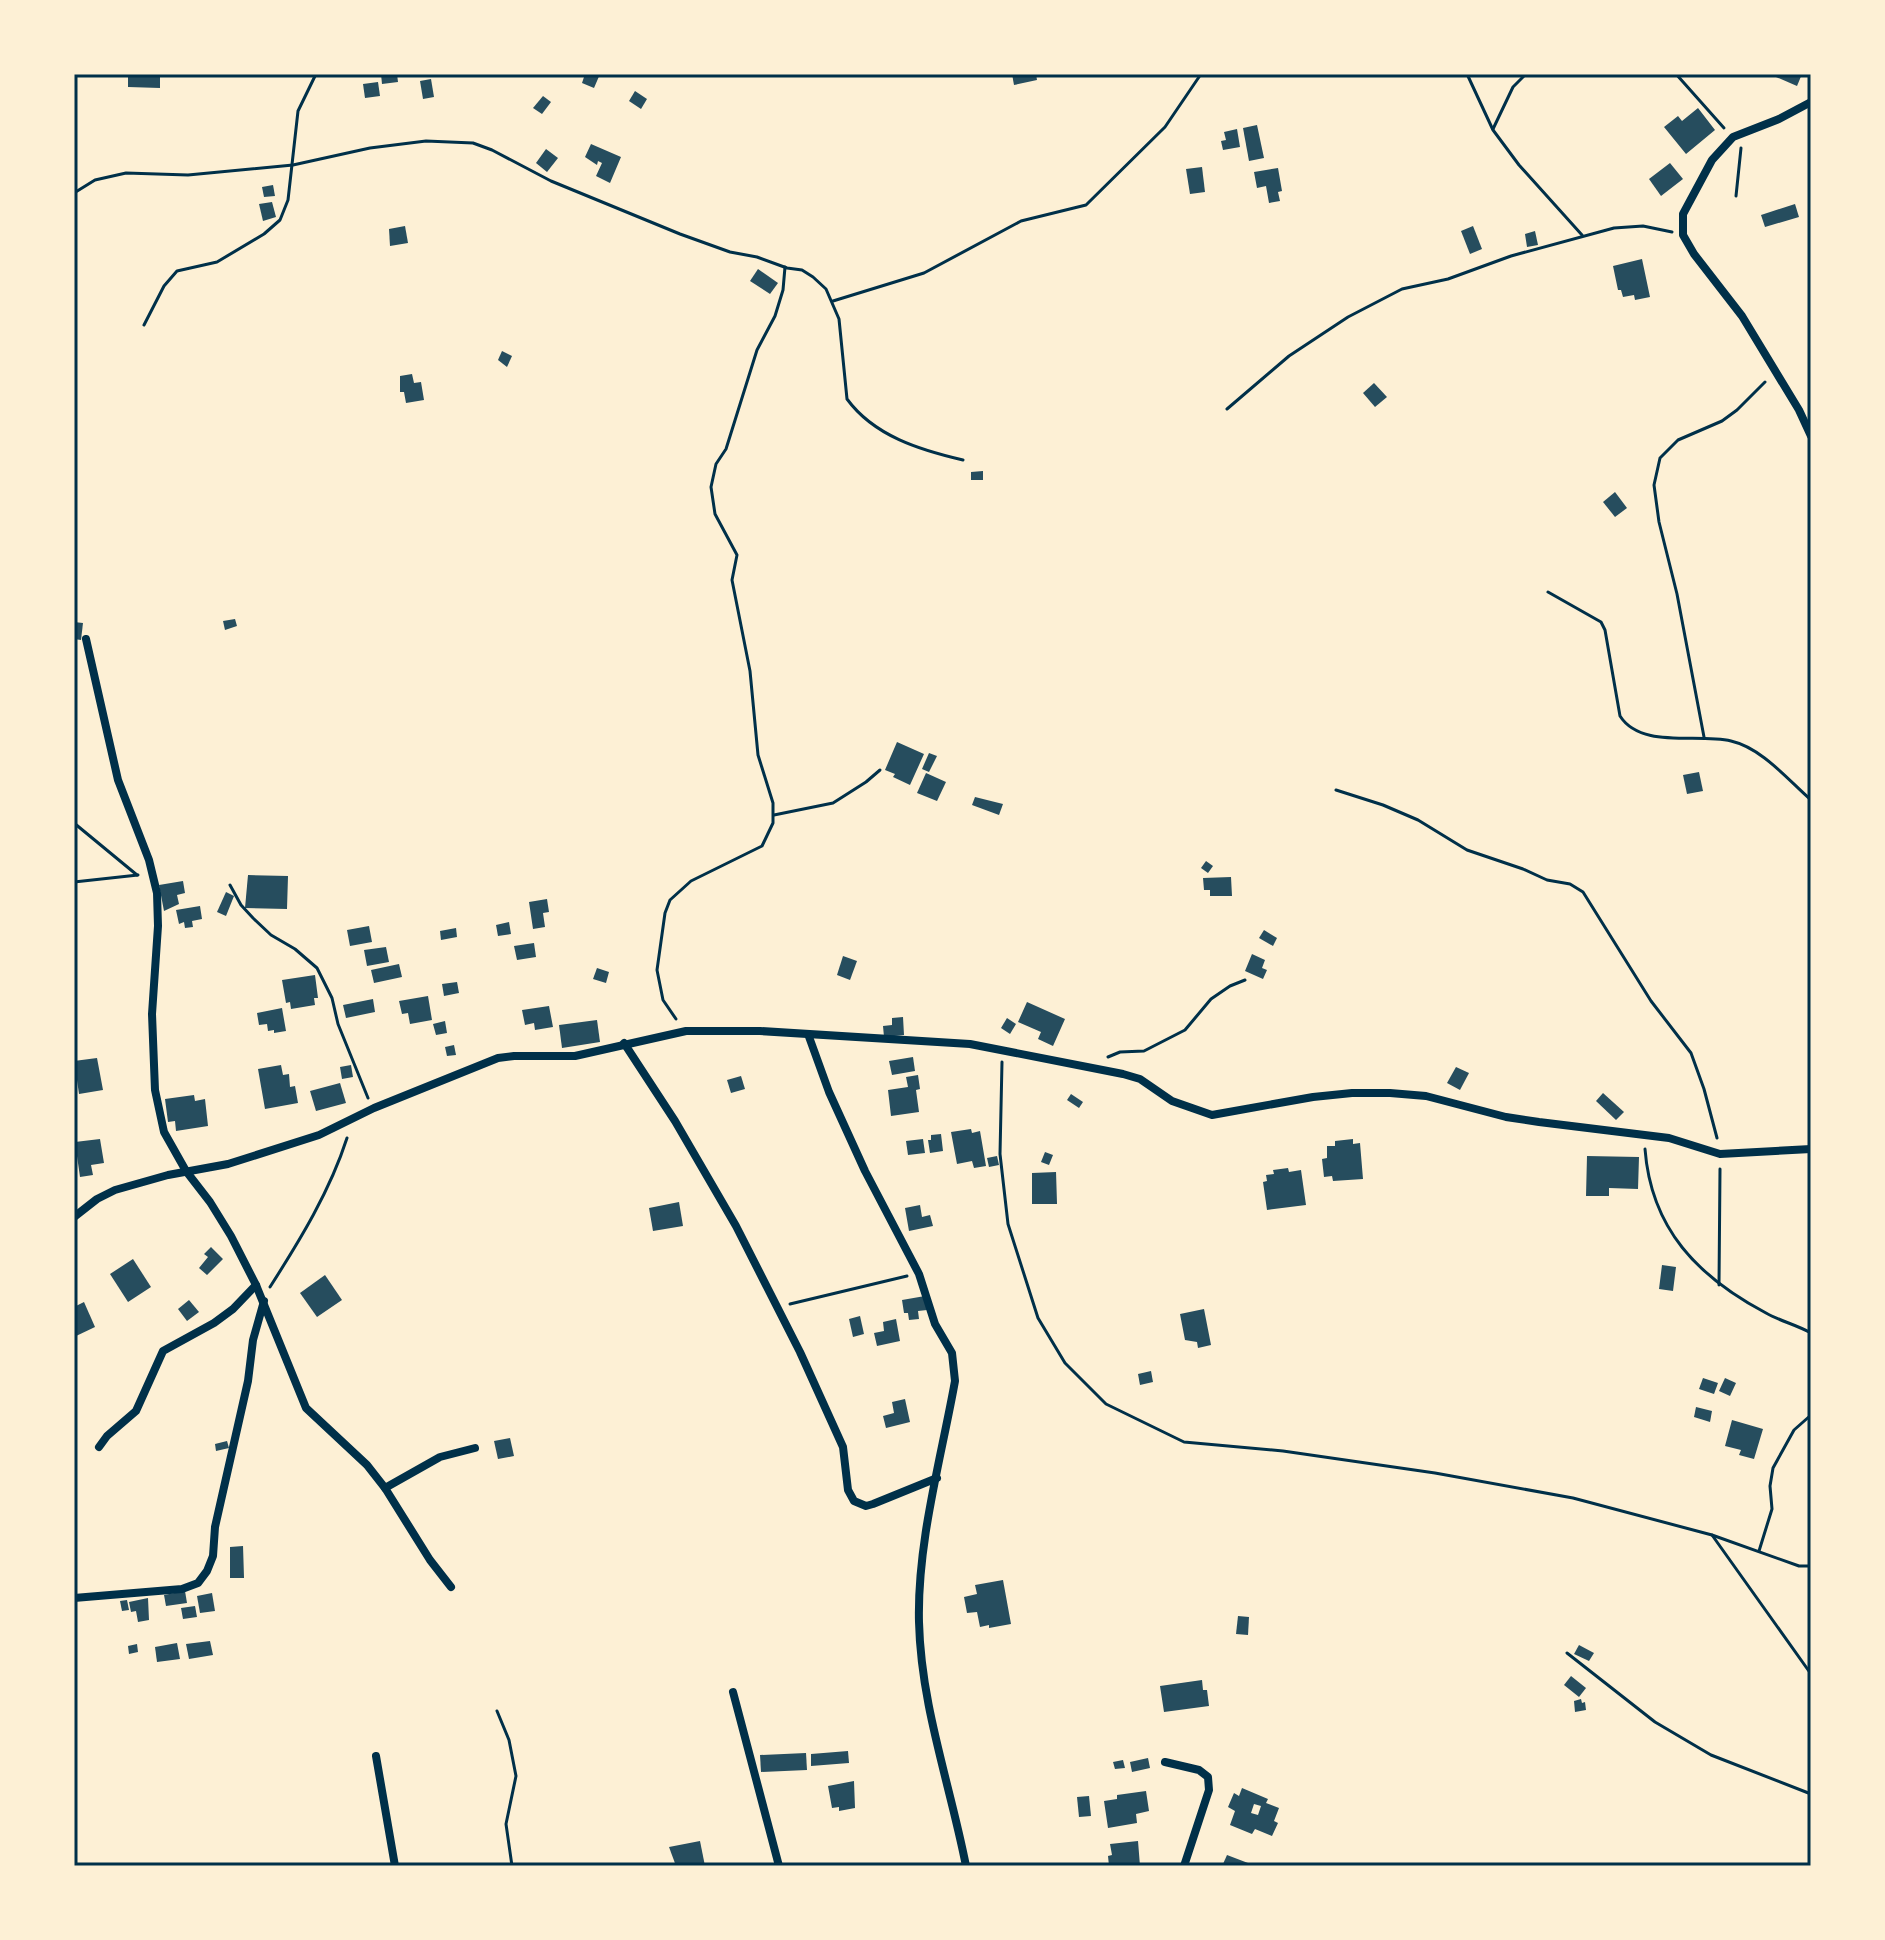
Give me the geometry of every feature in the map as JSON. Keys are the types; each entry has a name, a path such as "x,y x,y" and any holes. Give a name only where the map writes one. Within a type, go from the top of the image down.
{"street":[{"path":"1811,102 1733,137 1712,160 1683,214 1683,235 1742,316 1777,372 1811,436"},
{"path":"86,639 118,780 149,860 157,893 152,1014 155,1090 164,1132 186,1171 217,1213 256,1285 306,1408 367,1465 451,1587"},
{"path":"74,1217 115,1190 186,1171 228,1164 319,1135 374,1108 498,1058 575,1056 686,1031 945,1042 1002,1050 1086,1065 1140,1079 1172,1101 1212,1115 1313,1097 1390,1093 1426,1096 1506,1117 1669,1138 1720,1154 1811,1149"},
{"path":"808,1034 829,1092 865,1171 919,1274 935,1324 952,1353 955,1381 920,1570 919,1623 938,1758 966,1866"},
{"path":"624,1043 675,1121 730,1215 836,1429 843,1447 848,1490 854,1501 866,1506 937,1478"},
{"path":"99,1447 107,1436 132,1416 141,1403 163,1351 214,1323 256,1285"},
{"path":"74,1598 182,1589 198,1583 207,1571 213,1556 215,1527 248,1381 253,1340 264,1301"},
{"path":"385,1488 440,1457 475,1448"},
{"path":"733,1692 779,1866"},
{"path":"376,1756 395,1866"},
{"path":"1165,1762 1199,1770 1208,1777 1209,1790 1184,1866"}],"path":[{"path":"144,325 164,286 177,271 217,262 264,234 280,220 288,200 298,111 316,74"},
{"path":"833,301 911,279 1014,223 1086,205 1165,127 1201,74"},
{"path":"1467,74 1493,130 1519,165 1582,235"},
{"path":"1493,130 1513,87 1526,74"},
{"path":"1676,74 1733,137"},
{"path":"1736,196 1744,132"},
{"path":"74,193 95,180 126,173 188,175 293,165 370,148 426,141 473,143 551,181 680,234 730,252 802,270 813,277 826,289 839,319 847,399 853,408 899,441 963,460"},
{"path":"1227,409 1289,356 1348,317 1402,289 1448,279 1582,235 1643,226 1683,235"},
{"path":"686,1031 663,1000 660,985 658,959 670,900 691,881 762,846 771,832 774,815 758,755 750,671 732,580 737,555 715,514 711,487 716,464 726,449 757,350 775,316 783,290 785,267"},
{"path":"1704,737 1654,485 1660,458 1678,440 1722,421 1777,372"},
{"path":"1548,592 1601,622 1620,716 1634,732 1734,742 1752,749 1811,800"},
{"path":"774,815 833,803 880,770"},
{"path":"1336,790 1418,820 1467,850 1547,880 1570,884 1583,892 1651,1001 1691,1053 1704,1089 1720,1154 1719,1285"},
{"path":"74,823 137,875 74,882"},
{"path":"230,885 241,905 271,935 295,949 317,968 332,998 338,1024 374,1108"},
{"path":"1086,1065 1120,1052 1144,1051 1185,1030 1211,999 1245,980"},
{"path":"1002,1050 1000,1154 1008,1224 1038,1318 1065,1363 1106,1404 1184,1442 1283,1451 1435,1473 1573,1498 1712,1535 1799,1566 1811,1566"},
{"path":"264,1301 340,1160 349,1122"},
{"path":"1644,1135 1647,1177 1656,1207 1690,1258 1719,1285 1768,1314 1811,1333"},
{"path":"776,1308 919,1274"},
{"path":"1759,1552 1772,1509 1770,1486 1773,1468 1794,1430 1811,1415"},
{"path":"1712,1535 1811,1674"},
{"path":"1567,1653 1666,1729 1711,1755 1811,1794"},
{"path":"497,1711 509,1740 516,1776 506,1824 512,1866"}],"building":[{"path":"128,74 160,74 160,88 128,87"},
{"path":"381,74 397,74 398,82 382,84"},
{"path":"577,74 600,74 594,88 582,83 584,77"},
{"path":"1012,74 1036,74 1037,80 1014,85"},
{"path":"1769,74 1802,74 1797,86"},
{"path":"431,79 434,97 423,99 420,81"},
{"path":"378,82 380,96 365,98 363,84"},
{"path":"635,91 647,99 641,109 629,101"},
{"path":"543,96 551,102 542,114 533,108"},
{"path":"1698,108 1715,130 1686,154 1664,127 1678,116 1682,121"},
{"path":"1257,125 1264,158 1249,161 1243,128"},
{"path":"1237,129 1240,147 1223,150 1221,141 1226,140 1224,132"},
{"path":"591,144 621,157 610,183 596,176 602,163 598,161 597,165 585,157"},
{"path":"546,149 558,158 547,172 536,163"},
{"path":"1670,163 1683,179 1661,196 1649,179"},
{"path":"1202,167 1205,192 1190,194 1186,169"},
{"path":"1278,168 1282,191 1278,192 1280,201 1269,203 1266,186 1257,188 1254,172"},
{"path":"273,185 275,196 264,197 262,187"},
{"path":"272,202 276,217 263,221 259,204"},
{"path":"1795,204 1799,217 1765,227 1761,215"},
{"path":"405,226 408,243 390,246 389,229"},
{"path":"1473,226 1482,249 1470,254 1461,231"},
{"path":"1535,231 1538,245 1527,247 1525,234"},
{"path":"1642,259 1650,297 1635,300 1634,295 1623,297 1621,290 1618,290 1613,266"},
{"path":"758,269 778,283 770,294 750,281"},
{"path":"502,351 512,356 507,367 498,360"},
{"path":"412,374 414,383 421,382 424,400 406,403 404,392 400,392 400,376"},
{"path":"1374,383 1387,397 1375,407 1363,393"},
{"path":"983,471 983,480 971,480 971,472"},
{"path":"1615,492 1627,508 1615,517 1603,502"},
{"path":"235,619 237,626 225,630 223,621"},
{"path":"74,622 83,623 81,640 74,639"},
{"path":"897,742 924,754 910,785 885,770"},
{"path":"929,753 937,756 929,772 922,769"},
{"path":"1699,772 1703,791 1687,794 1683,775"},
{"path":"926,773 946,782 937,801 917,793"},
{"path":"975,797 1003,804 999,815 972,805"},
{"path":"1206,861 1213,866 1208,873 1201,868"},
{"path":"248,875 288,876 287,909 245,908"},
{"path":"1231,877 1232,896 1210,896 1210,890 1204,890 1203,878"},
{"path":"183,881 185,893 177,895 179,904 164,911 159,885"},
{"path":"226,892 234,896 226,916 217,912"},
{"path":"547,899 549,912 543,913 545,927 533,929 529,902"},
{"path":"200,906 202,919 192,921 193,927 185,928 184,922 179,924 176,910"},
{"path":"509,922 511,934 498,936 496,925"},
{"path":"369,926 372,942 350,946 347,930"},
{"path":"456,928 457,937 441,940 440,931"},
{"path":"1264,930 1277,938 1273,946 1259,938"},
{"path":"534,943 536,957 517,960 514,946"},
{"path":"386,947 389,962 367,966 364,950"},
{"path":"1252,954 1265,960 1262,968 1267,970 1263,979 1245,971"},
{"path":"843,956 857,961 850,980 837,975"},
{"path":"399,964 402,977 374,983 371,970"},
{"path":"597,968 609,972 606,983 593,979"},
{"path":"315,975 318,998 314,998 315,1005 291,1009 290,1002 286,1003 282,980"},
{"path":"457,982 459,993 444,996 442,984"},
{"path":"428,996 432,1020 410,1024 408,1013 402,1014 399,1001"},
{"path":"373,999 375,1012 346,1018 343,1005"},
{"path":"1027,1002 1065,1019 1053,1046 1038,1039 1041,1032 1018,1022"},
{"path":"549,1006 553,1027 535,1030 534,1023 525,1025 522,1010"},
{"path":"282,1008 286,1031 274,1033 274,1030 268,1031 267,1024 259,1025 257,1013"},
{"path":"903,1017 904,1035 884,1037 883,1026 892,1025 892,1018"},
{"path":"1007,1018 1016,1024 1010,1034 1001,1028"},
{"path":"597,1020 600,1042 562,1048 559,1025"},
{"path":"445,1021 447,1033 436,1035 433,1024"},
{"path":"454,1045 456,1055 447,1056 445,1047"},
{"path":"913,1057 915,1071 892,1075 889,1061"},
{"path":"97,1058 103,1090 79,1094 77,1080 74,1081 74,1061"},
{"path":"281,1065 283,1075 289,1074 290,1087 295,1086 298,1103 265,1109 258,1069"},
{"path":"351,1065 353,1077 342,1079 340,1067"},
{"path":"1456,1067 1469,1073 1460,1090 1447,1083"},
{"path":"918,1075 920,1089 916,1090 919,1112 891,1116 888,1090 908,1087 906,1077"},
{"path":"741,1076 745,1089 731,1093 727,1080"},
{"path":"340,1083 346,1103 316,1111 310,1091"},
{"path":"1603,1093 1624,1112 1616,1120 1596,1101"},
{"path":"1071,1094 1083,1102 1079,1108 1067,1100"},
{"path":"194,1095 195,1101 205,1099 208,1126 176,1131 175,1121 168,1122 165,1099"},
{"path":"971,1129 972,1133 980,1131 986,1166 974,1168 972,1161 957,1164 951,1132"},
{"path":"941,1134 943,1151 930,1153 928,1140 931,1140 931,1135"},
{"path":"100,1139 104,1163 91,1165 93,1175 80,1177 75,1142"},
{"path":"923,1139 925,1153 908,1155 906,1141"},
{"path":"1353,1139 1353,1144 1360,1143 1363,1179 1333,1181 1332,1176 1324,1177 1322,1159 1327,1158 1327,1146 1335,1146 1335,1141"},
{"path":"1045,1152 1053,1155 1049,1165 1041,1162"},
{"path":"997,1156 999,1165 989,1167 987,1158"},
{"path":"1587,1156 1639,1157 1638,1189 1609,1188 1609,1196 1586,1196"},
{"path":"1288,1168 1289,1172 1301,1170 1306,1205 1267,1210 1263,1182 1267,1181 1266,1175 1274,1174 1273,1170"},
{"path":"1056,1172 1057,1204 1032,1204 1032,1173"},
{"path":"679,1202 683,1226 653,1231 649,1208"},
{"path":"920,1205 922,1217 930,1215 933,1226 909,1231 905,1208"},
{"path":"211,1247 223,1259 207,1275 199,1268 208,1257 204,1254"},
{"path":"133,1259 151,1287 128,1302 110,1274"},
{"path":"1662,1265 1676,1267 1673,1291 1659,1289"},
{"path":"325,1275 342,1300 317,1317 300,1293"},
{"path":"925,1296 927,1310 918,1311 919,1319 909,1320 908,1313 904,1313 902,1300"},
{"path":"189,1300 199,1312 187,1321 178,1309"},
{"path":"84,1302 95,1327 74,1337 74,1307"},
{"path":"1204,1309 1211,1345 1198,1348 1197,1342 1185,1340 1180,1314"},
{"path":"860,1316 864,1334 853,1337 849,1319"},
{"path":"896,1319 900,1341 877,1346 874,1333 884,1331 883,1322"},
{"path":"1151,1371 1153,1382 1140,1385 1138,1374"},
{"path":"1703,1378 1718,1383 1714,1394 1699,1389"},
{"path":"1725,1378 1736,1383 1730,1396 1719,1391"},
{"path":"905,1399 910,1422 886,1428 883,1416 894,1413 892,1402"},
{"path":"1696,1407 1712,1411 1710,1422 1694,1417"},
{"path":"1732,1420 1763,1429 1754,1459 1739,1455 1741,1450 1725,1446"},
{"path":"510,1438 514,1456 498,1459 494,1441"},
{"path":"227,1441 229,1448 216,1451 215,1444"},
{"path":"243,1546 244,1578 230,1578 230,1547"},
{"path":"1003,1580 1011,1624 980,1627 977,1612 967,1613 964,1597 977,1594 975,1585"},
{"path":"185,1591 187,1603 166,1606 164,1595"},
{"path":"212,1593 215,1611 200,1613 197,1596"},
{"path":"148,1598 149,1620 138,1622 136,1611 131,1612 129,1602"},
{"path":"127,1600 129,1610 122,1611 120,1601"},
{"path":"195,1606 197,1617 183,1619 181,1608"},
{"path":"1238,1616 1249,1617 1248,1635 1236,1634"},
{"path":"210,1641 213,1655 189,1659 186,1644"},
{"path":"177,1643 180,1659 157,1662 155,1647"},
{"path":"137,1644 138,1652 129,1654 128,1646"},
{"path":"1579,1645 1594,1653 1589,1661 1574,1654"},
{"path":"1571,1676 1586,1688 1579,1697 1564,1685"},
{"path":"1202,1680 1209,1706 1164,1712 1160,1686"},
{"path":"1581,1699 1582,1703 1585,1702 1586,1710 1575,1712 1574,1701"},
{"path":"848,1751 849,1763 811,1766 811,1754"},
{"path":"806,1753 807,1770 761,1772 760,1755"},
{"path":"1148,1758 1150,1768 1132,1772 1130,1762"},
{"path":"1123,1760 1125,1768 1115,1769 1113,1762"},
{"path":"854,1781 855,1808 839,1811 839,1807 832,1808 828,1786"},
{"path":"1242,1788 1268,1799 1266,1803 1279,1808 1274,1821 1278,1823 1272,1836 1255,1829 1252,1834 1230,1825 1235,1811 1228,1807 1234,1793 1239,1796","holes":["1254,1804 1261,1806 1258,1815 1251,1813"]},
{"path":"1146,1791 1149,1811 1136,1814 1137,1823 1108,1828 1104,1801 1117,1799 1117,1795"},
{"path":"1089,1796 1091,1816 1079,1817 1077,1797"},
{"path":"700,1841 705,1866 676,1866 669,1847"},
{"path":"1138,1841 1140,1866 1109,1866 1108,1856 1112,1855 1110,1844"},
{"path":"1227,1855 1248,1863 1247,1866 1223,1864"}]}
